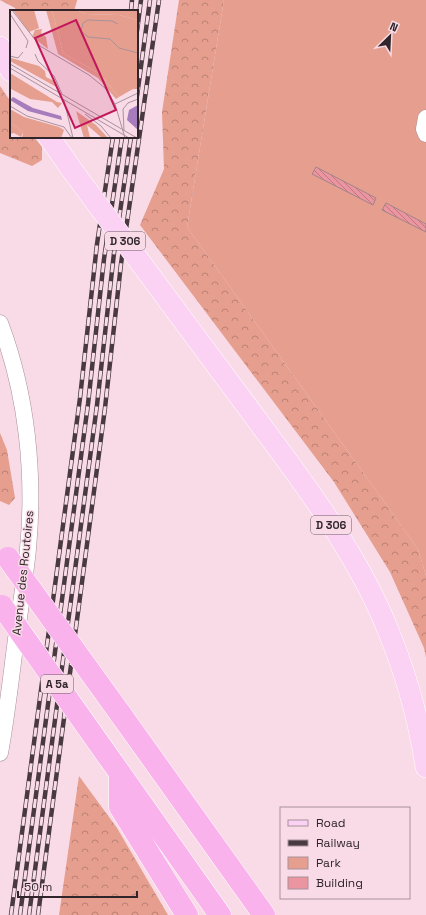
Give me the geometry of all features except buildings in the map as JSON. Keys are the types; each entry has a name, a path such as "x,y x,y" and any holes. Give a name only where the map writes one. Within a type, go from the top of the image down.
{"highway":[{"name":"A 5a","path":"4,552 264,915"},
{"name":"A 5a","path":"1,605 220,915"},
{"path":"116,767 120,807 188,915"}],"main road":[{"path":"0,47 10,69"},
{"name":"D 306","path":"50,138 324,514 360,572 388,629 399,659 420,734 426,767"}],"street":[{"path":"426,118 424,129 426,134"},
{"name":"Avenue des Routoires","path":"0,323 8,344 20,393 27,440 30,494 28,548 0,753"}],"green space":[{"path":"0,0 77,0 74,10 16,10 15,8"},
{"path":"179,0 224,0 187,227 418,549 426,576 426,657 424,648 390,572 334,482 140,225 164,169 162,112"},
{"path":"224,0 426,0 426,576 418,549 187,227"},
{"path":"0,86 10,101 10,138 35,138 42,147 42,160 32,166 0,153"},
{"path":"0,433 7,450 15,498 9,505 0,501"},
{"path":"79,776 117,828 168,915 59,915"}],"railway":[{"path":"131,10 132,0"},
{"path":"138,23 141,0"},
{"path":"138,89 150,0"},
{"path":"38,915 105,408 121,264 159,0"},
{"path":"11,915 80,398 97,244 113,138"},
{"path":"20,915 88,404 104,259 122,138"},
{"path":"29,915 97,405 114,253 131,138"}]}
